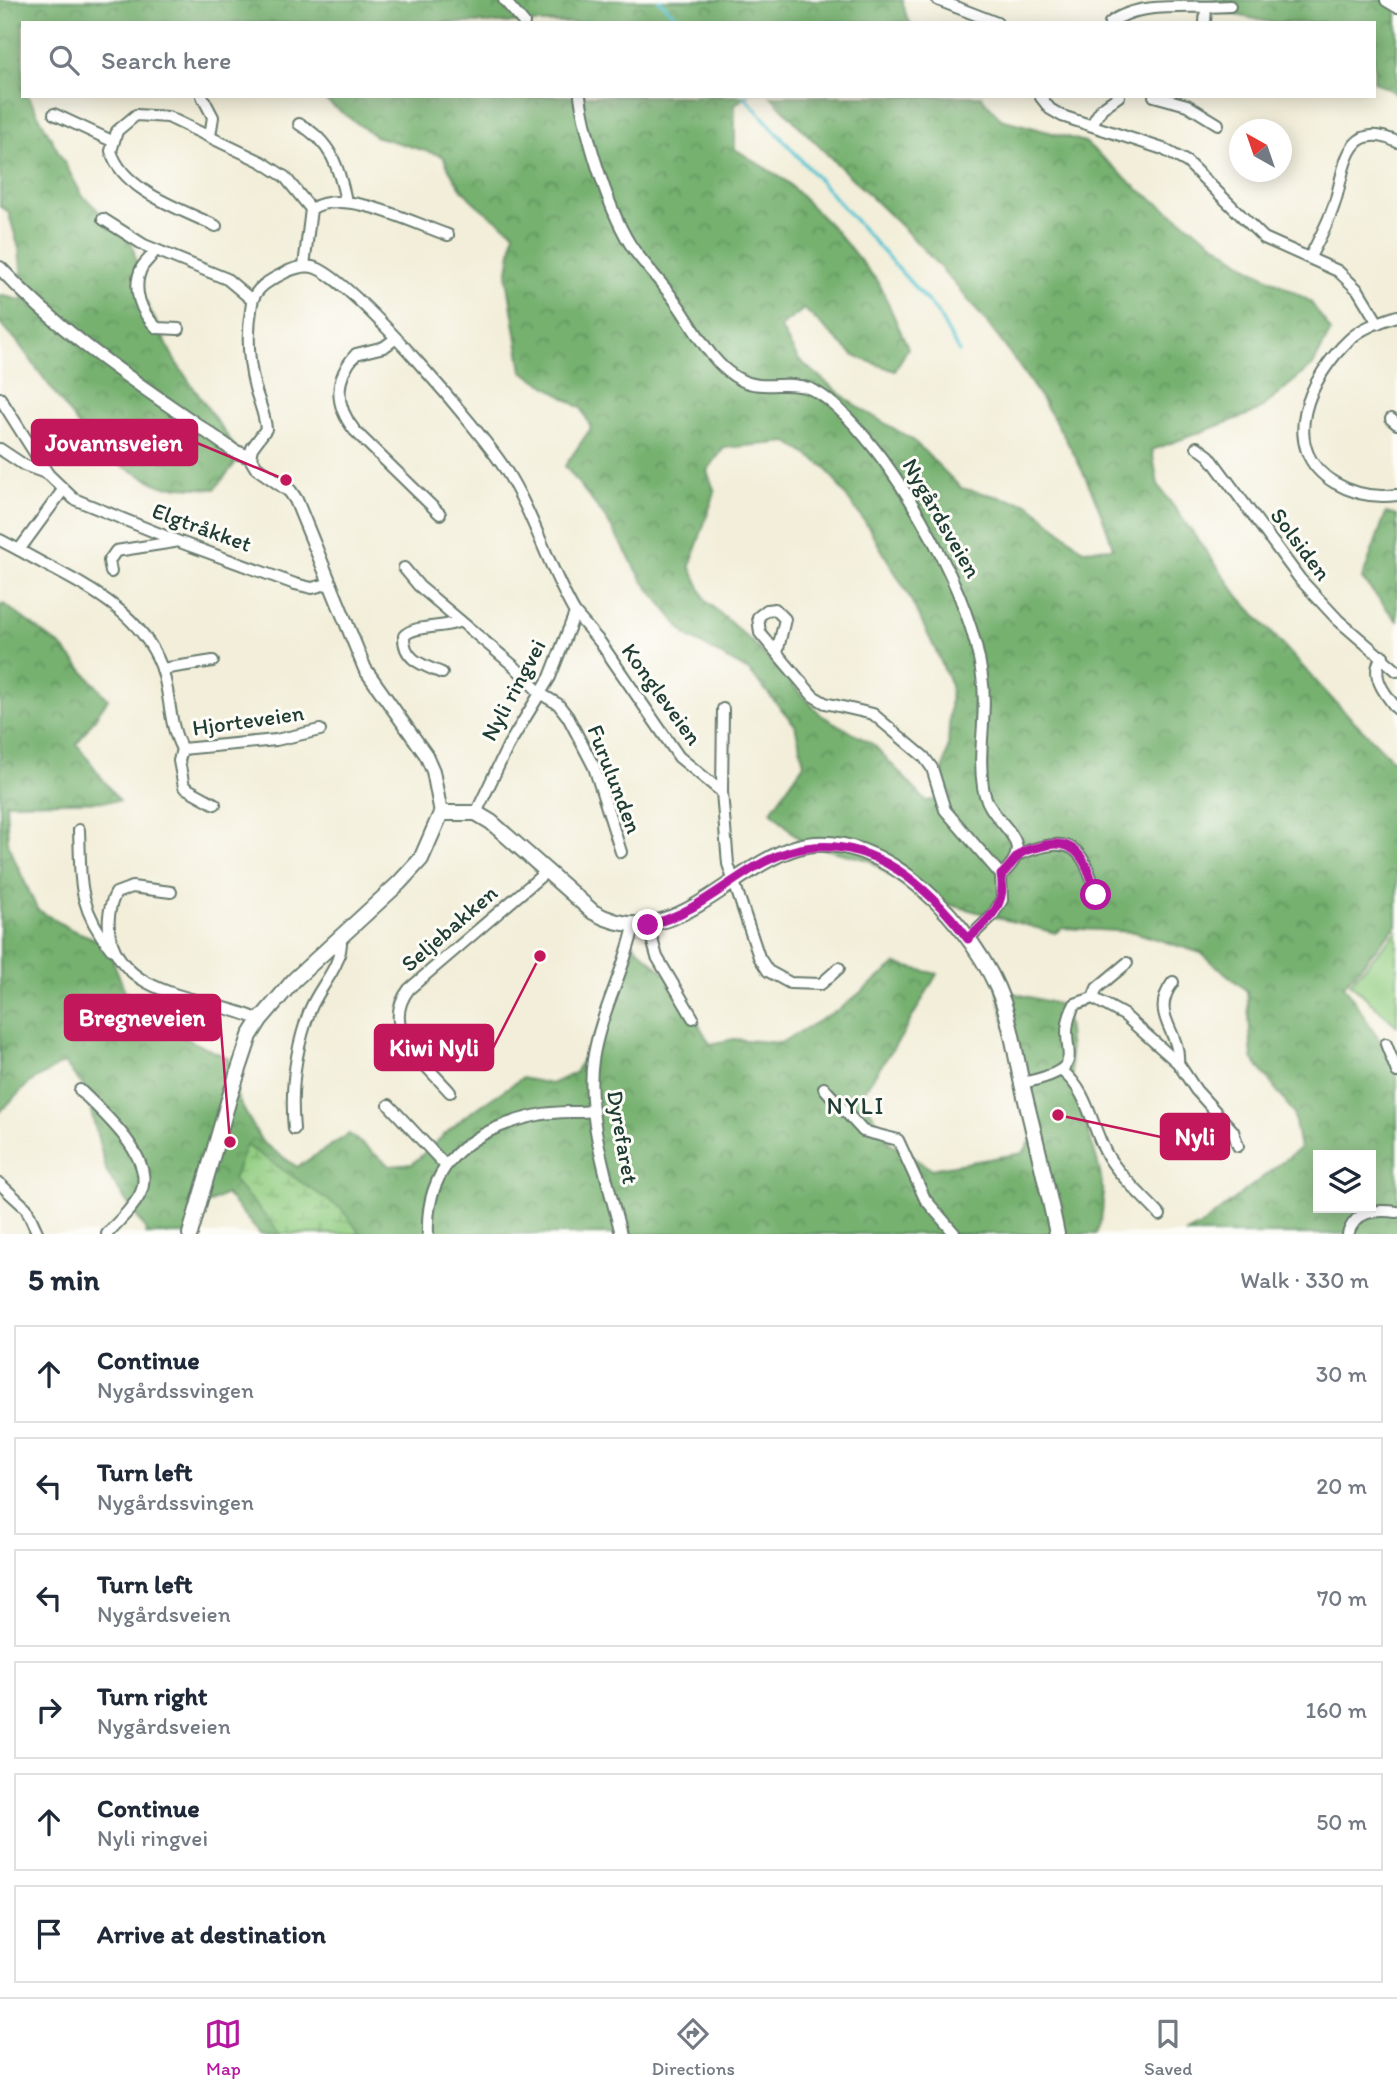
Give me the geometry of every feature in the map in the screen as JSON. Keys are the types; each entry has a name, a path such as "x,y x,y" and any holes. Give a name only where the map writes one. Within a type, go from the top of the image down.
{"main road":[{"path":"190,1234 250,1035 294,980 400,883 421,859 441,813 476,813 508,834 593,912 605,919 641,926 677,916 756,866 796,848 832,846 864,851 891,864 928,893 968,939 1003,1002 1057,1234"}],"street":[{"path":"504,0 522,21"},
{"path":"938,0 993,21"},
{"path":"1387,0 1397,6"},
{"path":"1112,21 1117,16 1138,8 1230,6"},
{"path":"1205,21 1206,8"},
{"path":"203,98 212,117 210,136"},
{"name":"Nygårdsveien","path":"578,98 589,143 624,233 715,358 730,374 744,382 766,387 807,387 820,394 868,440 911,501 965,609 983,685 983,788 990,808 1015,841 1019,854"},
{"path":"1042,98 1050,109 1062,116 1163,149 1188,162 1264,238 1338,271 1358,290 1378,323"},
{"path":"1091,124 1102,108 1116,98"},
{"path":"1161,98 1186,105 1218,124"},
{"path":"54,114 112,141"},
{"path":"216,226 160,198 122,173 114,161 112,141 126,122 144,114 168,117 210,136 285,177 312,209"},
{"path":"299,124 319,136 330,150 339,168 346,201"},
{"path":"1310,257 1332,211 1344,158 1354,146 1368,138 1383,137 1397,142"},
{"path":"304,266 312,209 323,201 346,201 448,235"},
{"path":"103,219 155,250 227,279 252,300"},
{"path":"155,250 140,272 139,300 143,312 157,328 179,329"},
{"path":"250,457 252,447 266,429 251,366 249,330 252,300 255,292 263,285 304,266 317,268 395,339 460,409 504,467 530,516 558,583 575,613"},
{"path":"0,268 49,318 91,352 234,451 250,457 256,467 290,491 365,669 426,755 433,771 441,813"},
{"path":"1397,316 1369,325 1350,339 1333,358 1304,412 1301,441 1316,467 1338,485 1367,495 1397,495"},
{"path":"395,339 384,347 356,354 340,378 338,400 345,418 355,431 440,514"},
{"name":"Elgtråkket","path":"0,398 48,474 63,490 90,507 295,584 312,588 331,583"},
{"name":"Solsiden","path":"1197,447 1209,456 1319,601 1397,671"},
{"name":"Elgtråkket","path":"0,449 24,465 48,474"},
{"path":"0,540 19,550 63,490"},
{"path":"111,572 109,561 116,551 177,541"},
{"name":"Hjorteveien","path":"19,550 123,612 153,647 162,669 176,738 182,750 179,761 184,787 215,804"},
{"name":"Furulunden","path":"404,568 419,586 515,667 541,694 558,704 583,745 611,817 621,852"},
{"name":"Nyli ringvei","path":"476,813 508,746 541,694 575,613"},
{"name":"Kongleveien","path":"575,613 600,642 679,757 722,792"},
{"path":"442,673 410,657 404,647 404,636 412,630 443,628 460,621"},
{"path":"777,653 813,696 825,703 873,714 924,757 932,768 945,810 1001,875 1002,900 992,916 968,939"},
{"path":"1383,656 1377,667 1377,674 1382,690 1397,709"},
{"path":"162,669 213,661"},
{"name":"Kongleveien","path":"723,709 722,792 728,886 749,933 768,971 790,983 812,986 821,984 839,968"},
{"name":"Hjorteveien","path":"182,750 276,740 320,730"},
{"path":"79,830 84,905 90,919 115,954 142,983 210,1001 260,1020"},
{"path":"1001,875 1019,854 1050,844 1069,847 1079,853 1091,871 1096,895"},
{"name":"Seljebakken","path":"450,1092 404,1037 398,1026 398,1006 410,989 547,871"},
{"path":"115,954 109,925 111,906 116,893 132,887 171,892"},
{"path":"641,926 694,1018"},
{"name":"Dyrefaret","path":"621,1234 593,1111 593,1060 641,926"},
{"path":"294,1129 292,1072 310,1011 341,958 341,936"},
{"path":"1093,998 1097,988 1127,963"},
{"path":"1173,982 1164,995 1162,1006 1179,1054 1178,1063"},
{"path":"1022,1083 1054,1076 1062,1071 1069,1057 1070,1013 1075,1004 1093,998 1124,1015 1178,1063 1233,1131 1238,1146"},
{"path":"1386,1044 1397,1072"},
{"path":"1062,1071 1077,1086 1111,1160 1160,1215"},
{"path":"824,1087 845,1114 863,1131 898,1140 925,1199 955,1234"},
{"path":"80,1090 135,1150 143,1172 141,1193 107,1234"},
{"path":"389,1105 444,1165"},
{"path":"428,1234 430,1197 444,1165 468,1143 517,1120 541,1114 593,1111"},
{"path":"0,1184 26,1209 38,1234"},
{"path":"1348,1234 1358,1216 1368,1212 1397,1212"}],"green space":[{"path":"0,0 902,0 909,21 21,21 21,98 29,98 82,195 132,243 145,300 175,361 241,456 215,489 161,486 99,454 16,340 0,323 0,295 24,301 19,249 8,211 0,207"},
{"path":"1195,0 1397,0 1397,94 1376,82 1376,21 1264,21 1200,7"},
{"path":"322,98 745,98 735,104 735,149 786,181 834,229 879,283 908,348 895,371 854,356 804,309 780,327 798,359 853,404 913,440 961,488 1029,504 1083,550 1113,548 1098,505 1078,463 1055,420 1028,379 999,338 937,264 773,98 983,98 1001,119 1085,142 1138,189 1248,267 1310,301 1331,331 1313,365 1258,411 1152,450 1158,485 1240,598 1333,700 1397,764 1397,925 1344,985 1397,1067 1397,1234 1185,1234 1200,1226 1300,1148 1293,1112 1252,1058 1247,991 1201,953 1134,932 1063,928 1055,933 918,896 869,860 804,844 771,811 804,764 795,725 750,672 687,636 643,581 607,520 565,466 591,428 582,409 522,371 507,278 514,232 472,200 449,170 443,156 375,136","holes":["788,442 825,467 867,525 909,596 951,685 948,747 941,781 953,798 926,801 874,745 821,715 750,640 706,601 690,566 715,492 707,471 724,448"]},
{"path":"1386,513 1397,516 1397,621 1362,579"},
{"path":"4,604 62,647 108,699 77,744 119,801 6,803 8,845 37,909 70,929 106,943 125,991 163,1028 228,1058 238,1099 262,1142 297,1167 349,1134 390,1166 412,1164 464,1117 522,1078 551,1084 575,1073 608,1010 633,944 674,982 710,1044 734,1039 780,1043 841,1008 896,964 937,974 901,1037 861,1095 890,1143 931,1169 1023,1153 1033,1137 997,989 1062,1005 1067,1023 1071,1071 1077,1099 1101,1176 1102,1215 1096,1234 260,1234 226,1194 205,1205 197,1234 145,1234 146,1230 107,1173 85,1088 64,1063 29,1083 0,1112 0,606"},
{"path":"1397,931 1397,1026 1350,983"},
{"path":"246,1145 341,1209 361,1234 281,1234 233,1180"}],"waterway":[{"path":"659,0 681,21"},
{"path":"746,98 937,312 959,352"}],"place":[{"name":"Jovannsveien","path":"286,480"},
{"name":"Kiwi Nyli","path":"540,956"},
{"name":"Nyli","path":"1058,1115"},
{"name":"Bregneveien","path":"230,1142"}],"district":[{"name":"NYLI","path":"856,1105"}],"route":[{"path":"648,925 677,916 756,866 807,845 864,851 891,864 928,893 968,939 992,916 1002,900 1001,875 1017,860 1019,854 1037,847 1059,844 1079,853 1091,871 1096,895"}]}
